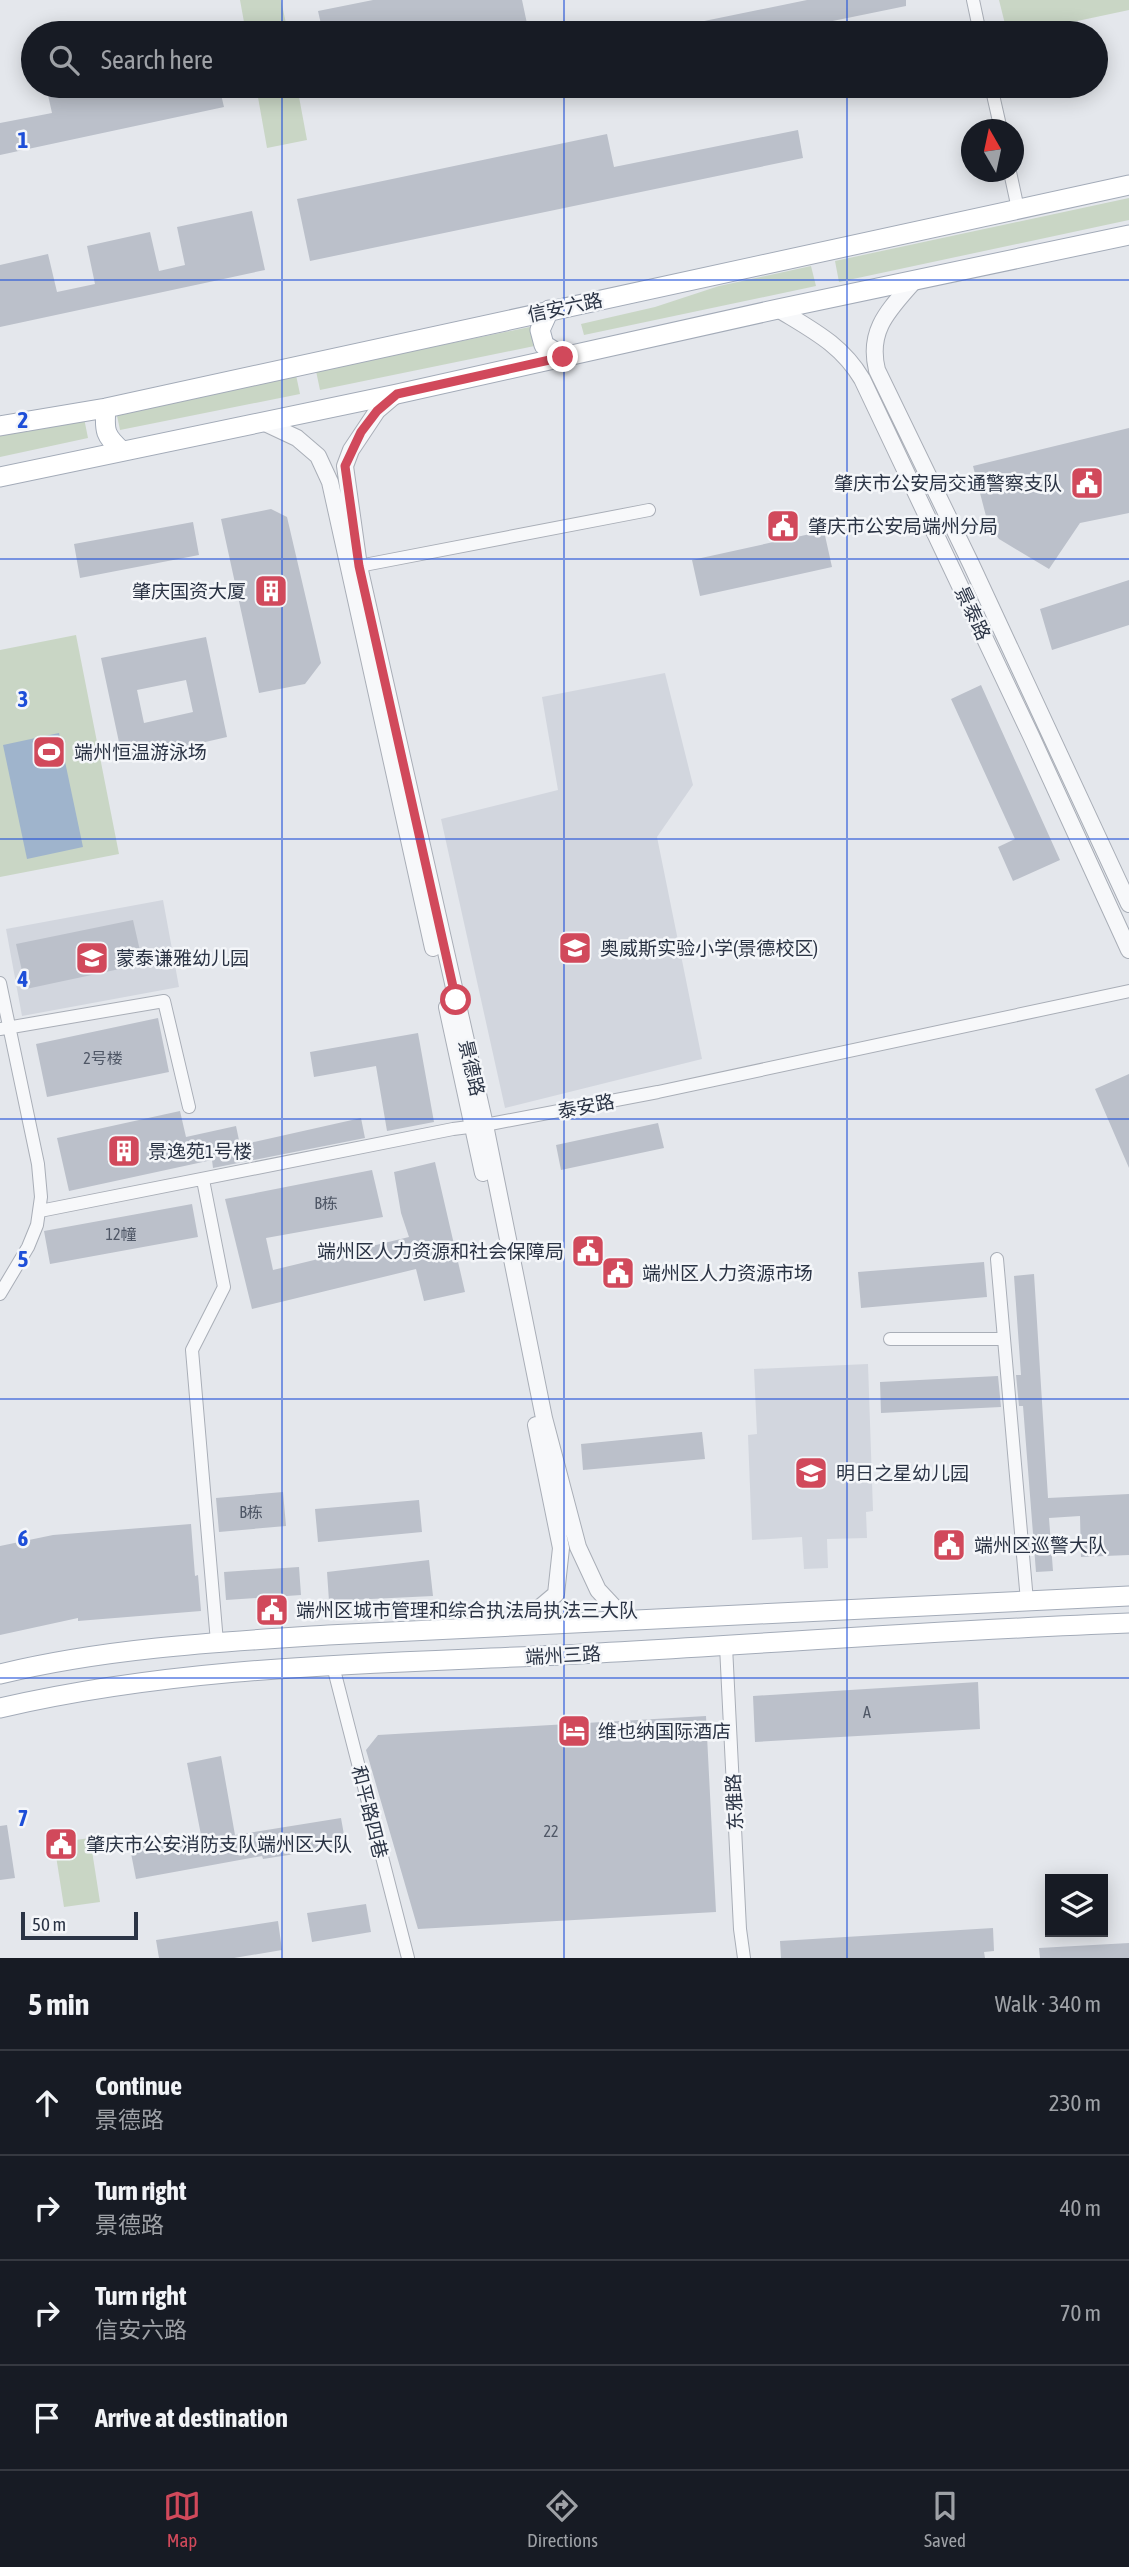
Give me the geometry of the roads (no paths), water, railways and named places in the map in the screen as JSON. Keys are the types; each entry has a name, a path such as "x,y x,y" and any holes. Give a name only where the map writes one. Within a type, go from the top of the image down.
{"main road":[{"name":"信安六路","path":"0,426 106,408 1129,185"},
{"path":"0,477 1129,235"},
{"path":"549,310 540,330 544,345 563,357"},
{"path":"106,408 104,423 107,437 122,451"},
{"name":"端州三路","path":"0,1674 129,1651 217,1642 1129,1595"},
{"path":"958,1605 960,1632"},
{"name":"端州三路","path":"0,1708 92,1688 232,1671 1128,1623"}],"street":[{"path":"973,0 977,21"},
{"path":"994,98 998,119"},
{"path":"1012,182 1018,209"},
{"path":"915,281 883,318 876,337 874,355 877,370 1129,904"},
{"name":"景泰路","path":"778,309 837,347 851,360 862,379 1129,950"},
{"name":"景德路","path":"397,394 377,411 361,432 345,466 359,566 544,1418 578,1546 598,1590 626,1621"},
{"name":"景德路","path":"263,422 297,438 318,456 330,482 479,1126 561,1548 556,1594 518,1626"},
{"path":"359,566 649,510"},
{"path":"0,983 5,1029 38,1164 40,1211 28,1247 0,1294"},
{"name":"泰安路","path":"40,1211 657,1092 1129,991"},
{"path":"5,1029 164,1001 189,1107"},
{"path":"203,1180 224,1287 192,1350 217,1642"},
{"path":"997,1259 1027,1601"},
{"path":"890,1339 1004,1339"},
{"name":"东雅路","path":"726,1646 740,1929 744,1958"},
{"name":"和平路四巷","path":"333,1666 408,1958"}],"water":[{"path":"59,733 83,847 27,859 3,745"}],"place":[{"name":"肇庆市公安局交通警察支队","path":"1087,483"},
{"name":"肇庆市公安局端州分局","path":"783,526"},
{"name":"肇庆国资大厦","path":"271,591"},
{"name":"端州恒温游泳场","path":"49,752"},
{"name":"奥威斯实验小学(景德校区)","path":"575,948"},
{"name":"蒙泰谦雅幼儿园","path":"92,958"},
{"name":"景逸苑1号楼","path":"124,1151"},
{"name":"端州区人力资源和社会保障局","path":"588,1251"},
{"name":"端州区人力资源市场","path":"618,1273"},
{"name":"明日之星幼儿园","path":"811,1473"},
{"name":"端州区巡警大队","path":"949,1545"},
{"name":"端州区城市管理和综合执法局执法三大队","path":"272,1610"},
{"name":"维也纳国际酒店","path":"574,1731"},
{"name":"肇庆市公安消防支队端州区大队","path":"61,1844"}]}
